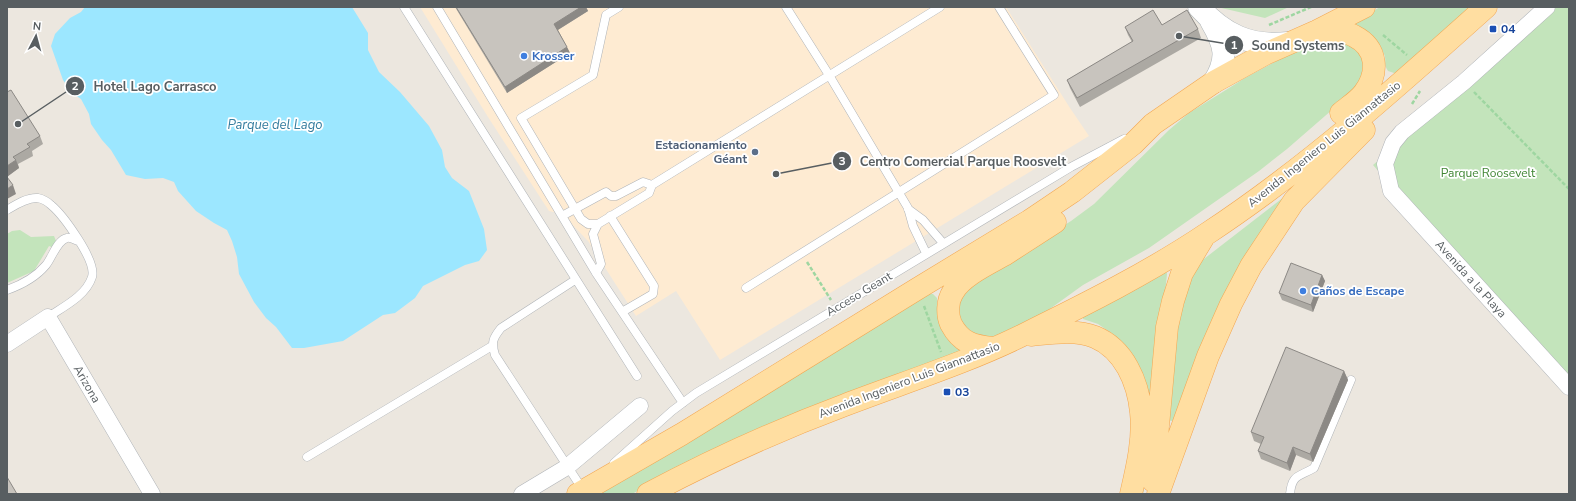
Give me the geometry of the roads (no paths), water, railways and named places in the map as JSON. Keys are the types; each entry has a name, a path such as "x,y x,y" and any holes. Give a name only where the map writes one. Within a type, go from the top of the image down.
{"main road":[{"path":"580,492 682,434 1029,221 1072,192 1133,144 1154,124 1214,82 1288,43 1317,31 1364,7"},
{"name":"Avenida Ingeniero Luis Giannattasio","path":"648,494 739,449 846,404 947,368 1022,335 1096,298 1168,258 1275,187 1420,67 1486,7"},
{"path":"1053,319 1060,311 1087,289 1196,226 1257,183 1363,95 1374,73 1374,61 1371,51 1364,43 1354,36 1344,32 1317,31"},
{"path":"1158,494 1208,356 1231,304 1251,266 1294,201 1375,119 1387,93"},
{"path":"993,348 977,346 967,342 960,337 954,329 948,312 952,292 960,283 975,272 1030,239 1072,210 1095,189 1110,162"},
{"path":"1151,494 1157,451 1168,320 1173,301 1182,273 1206,234 1232,200"},
{"path":"1022,335 1060,332 1080,333 1102,340 1120,355 1130,372 1141,411 1140,451 1131,494"}],"street":[{"name":"Avenida a la Playa","path":"1547,7 1464,82 1402,132 1392,143 1385,164 1391,190 1569,387"},
{"path":"1205,14 1230,34 1241,39 1272,45 1288,43"},
{"path":"1205,14 1219,34 1223,56 1223,64 1214,82"},
{"path":"7,344 48,317"},
{"name":"Arizona","path":"48,317 152,494"},
{"path":"522,494 567,467 640,406"}],"lane":[{"path":"404,7 637,376"},
{"path":"436,7 596,273 683,403"},
{"path":"508,126 593,75 606,15 619,7"},
{"path":"786,7 829,75 908,208 923,220 944,243"},
{"path":"596,273 600,264 593,234 598,224 649,193 652,185 940,7"},
{"path":"746,288 1054,95 999,7"},
{"path":"521,118 580,219 588,224 598,224"},
{"name":"Acceso Geant","path":"580,492 696,393 1071,167 1154,124"},
{"path":"562,216 606,192 611,196 616,196 643,182 652,185"},
{"path":"7,210 21,202 37,198 50,203 60,213 87,254 92,267 93,276 87,287 73,300 48,317"},
{"path":"908,208 913,226 926,253"},
{"path":"610,216 654,286 655,290 653,294 622,312"},
{"path":"7,290 20,285 37,274 46,265 61,241 66,238 72,238 78,241"},
{"path":"575,280 501,328 495,336 492,346 495,355 567,467 580,492"},
{"path":"307,457 492,346"},
{"path":"1290,494 1291,483 1294,479 1314,468 1351,380"}],"water":[{"name":"Parque del Lago","path":"85,7 352,7 368,33 368,50 379,72 400,92 429,126 442,150 445,167 452,178 469,191 484,229 487,250 479,261 465,265 423,286 415,298 395,313 383,315 343,341 304,348 292,348 254,302 239,274 237,257 227,230 196,211 178,191 174,182 163,178 145,179 126,175 111,150 91,124 89,114 81,99 72,93 63,80 51,46 55,34 70,18 81,12"}],"place":[{"name":"04","path":"1493,29"},
{"name":"Sound Systems","path":"1179,36"},
{"name":"Krosser","path":"524,56"},
{"name":"Hotel Lago Carrasco","path":"18,124"},
{"name":"Estacionamiento Géant","path":"755,152"},
{"name":"Centro Comercial Parque Roosvelt","path":"776,174"},
{"name":"Caños de Escape","path":"1303,291"},
{"name":"03","path":"947,392"}],"park label":[{"name":"Parque Roosevelt","path":"1488,173"}]}
